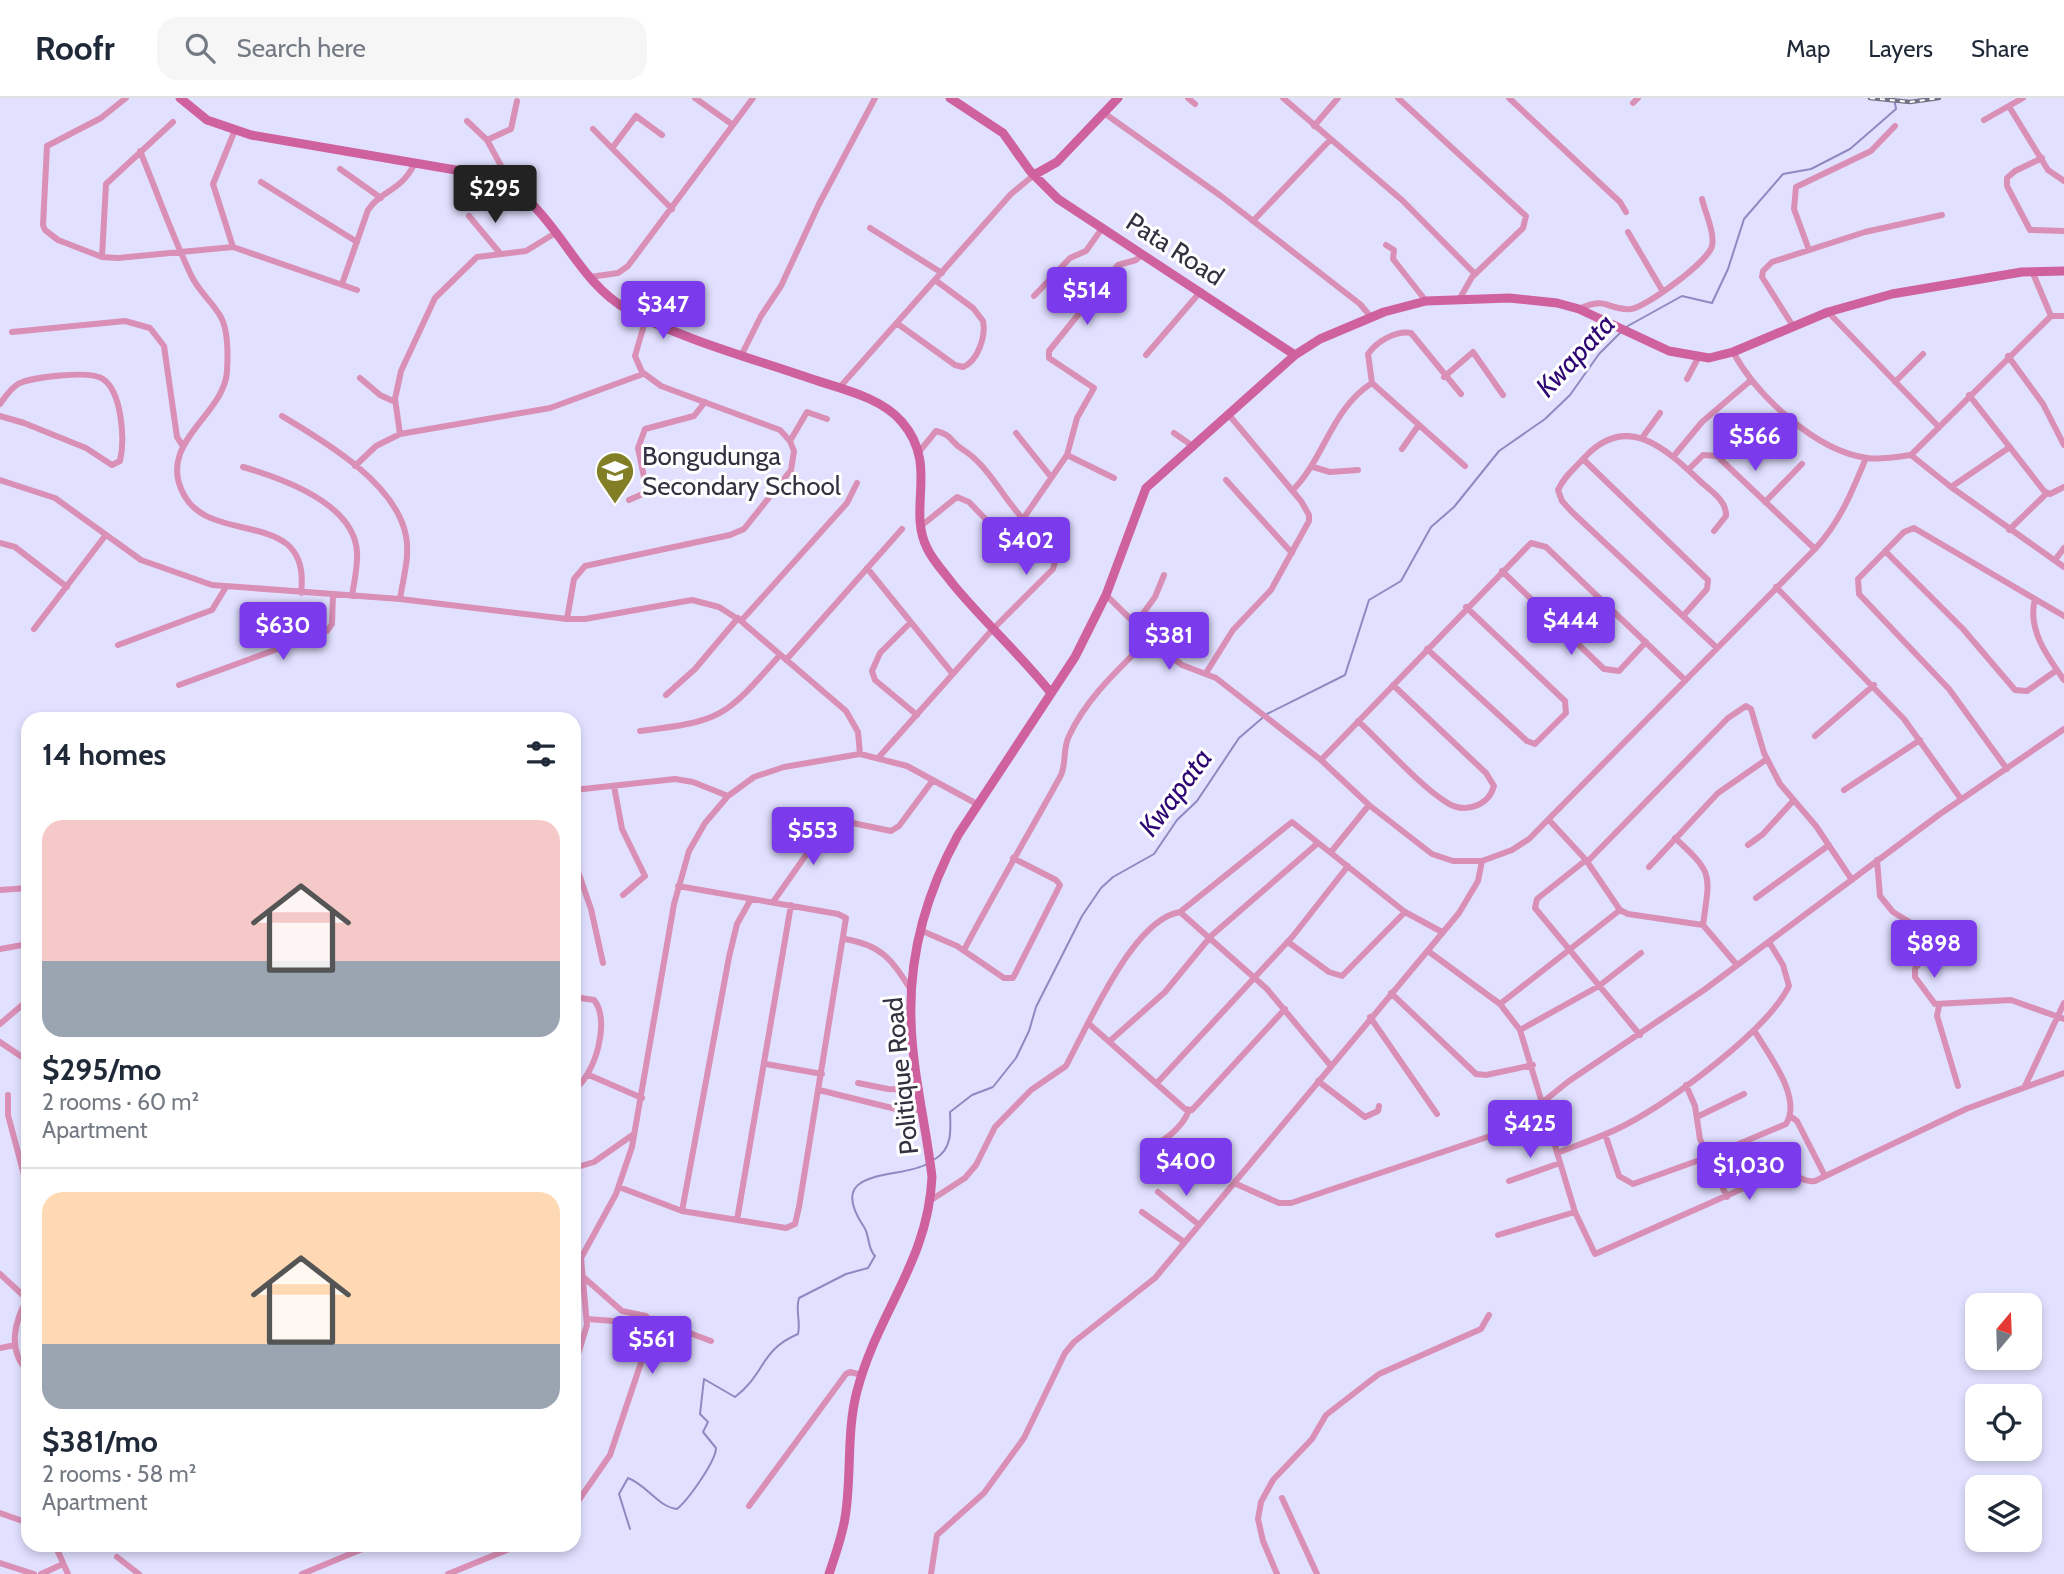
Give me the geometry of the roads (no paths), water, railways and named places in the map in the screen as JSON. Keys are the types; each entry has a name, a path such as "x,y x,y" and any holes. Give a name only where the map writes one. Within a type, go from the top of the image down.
{"street":[{"path":"126,98 101,118 50,143 45,153 45,230 58,240 103,257 233,247 357,290"},
{"path":"180,98 198,114 235,130 478,174 512,186"},
{"path":"695,98 733,125"},
{"path":"590,277 622,271 753,98"},
{"path":"742,354 761,316 781,286 819,204 875,98"},
{"path":"839,388 1011,194 1034,175 1057,162 1118,98"},
{"path":"1188,98 1195,104"},
{"path":"1283,98 1403,201 1475,274"},
{"path":"1314,126 1338,98"},
{"path":"1398,98 1526,216 1524,228 1475,274 1460,298"},
{"path":"1509,98 1620,202 1626,212"},
{"path":"1984,120 2010,108 2023,98"},
{"name":"Pata Road","path":"955,99 1003,133 1034,175 1058,198 1295,355"},
{"path":"487,140 510,129 517,101"},
{"path":"2010,108 2052,175 2064,181"},
{"path":"1104,113 1253,220 1360,304 1371,317"},
{"path":"613,147 636,116 662,135"},
{"path":"467,121 487,140 512,186 542,212 590,277 618,303 646,318 839,388 894,413 909,431 919,453 923,477 921,526 931,555 992,630 1029,665 1051,693"},
{"path":"103,257 103,188 173,122"},
{"path":"1809,250 1794,209 1796,187 1871,151 1895,126"},
{"path":"233,247 213,184 235,130"},
{"path":"593,130 613,147 671,209"},
{"path":"1253,220 1330,140"},
{"path":"140,151 192,277 222,319 228,367 221,393 183,446 179,474 183,493 200,512 285,541 301,559 304,571 301,593"},
{"path":"2042,158 2015,171 2007,178 2007,186 2030,230 2064,232"},
{"path":"342,284 368,210 401,185 415,163"},
{"path":"340,169 381,198"},
{"path":"261,182 357,242"},
{"path":"1579,309 1599,302 1625,309 1639,307 1679,279 1711,248 1712,239 1702,198"},
{"path":"1793,326 1762,277 1763,271 1772,262 1865,232 1942,215"},
{"path":"469,216 499,252"},
{"path":"1034,296 1070,258 1086,251 1103,227"},
{"path":"870,228 942,273"},
{"path":"400,434 395,402 401,371 435,298 475,258 499,252 526,251 557,232"},
{"path":"1628,232 1662,290"},
{"path":"1387,245 1394,250 1393,260 1426,301"},
{"path":"921,526 957,497 969,502 1000,534 1023,519 1067,455 1077,418 1094,388 1049,358 1049,351 1118,265 1136,260 1144,253"},
{"path":"2032,271 2051,316"},
{"path":"1174,433 1194,447 1295,355 1336,331 1371,317 1426,301 1460,298 1536,300 1579,309 1614,323 1669,351 1698,358 1733,352 1828,312 1892,294 2032,271 2064,271"},
{"path":"898,324 955,365 967,366 974,359 984,330 983,321 973,308 935,280"},
{"path":"1146,355 1201,291"},
{"path":"1828,312 1937,425"},
{"path":"1911,455 1937,425 2051,316 2064,316"},
{"path":"567,619 574,579 587,565 730,536 744,529 792,470 795,458 790,441 772,426 661,386 643,374 636,360 635,349 646,318"},
{"path":"12,332 125,321 150,328 164,346 177,437 183,446"},
{"path":"1461,394 1444,377 1411,333 1404,331 1370,350 1367,359 1372,383 1465,466"},
{"path":"1444,377 1473,352 1503,395"},
{"path":"1733,352 1750,381 1811,434 1866,458 1911,455 2009,530 2064,567"},
{"path":"1895,382 1923,354"},
{"path":"2008,356 2043,404 2064,445"},
{"path":"1687,379 1698,358"},
{"path":"0,404 13,387 26,380 84,374 99,377 109,386 116,399 121,458 119,463 112,466 86,449 0,416"},
{"path":"355,466 376,446 400,434 550,408 643,374"},
{"path":"360,378 380,395 395,402"},
{"path":"1672,457 1702,422 1750,381"},
{"path":"1292,491 1313,467 1334,422 1359,393 1372,383"},
{"path":"1969,395 2047,493"},
{"path":"629,500 647,492 638,447 641,434 651,426 694,416 705,402"},
{"path":"790,441 807,412 827,419"},
{"path":"1642,438 1660,413"},
{"path":"1206,673 1233,631 1271,590 1306,530 1309,515 1229,415"},
{"path":"282,416 320,439 355,466 393,503 402,521 407,547 400,599"},
{"path":"1402,449 1418,426"},
{"path":"879,757 952,673 1056,563 1050,547 1023,519 974,456 961,448 951,436 936,431 919,453"},
{"path":"1017,433 1051,477"},
{"path":"1714,531 1726,516 1724,506 1688,470 1654,442 1642,438 1627,436 1604,441 1561,483 1558,495 1562,501 1717,648"},
{"name":"Politique Road","path":"829,1574 845,1517 849,1443 862,1375 879,1328 915,1261 931,1200 932,1177 911,1019 920,930 943,863 977,804 1075,657 1106,596 1146,488 1194,447"},
{"path":"1951,487 2010,447"},
{"path":"1067,455 1114,478"},
{"path":"1688,470 1703,455 1717,456 1815,549"},
{"path":"1106,596 1182,664 1206,673 1321,760 1369,805 1432,855 1454,861 1482,861 1512,850 1549,820 1815,549 1839,520 1866,458"},
{"path":"1583,459 1708,580 1707,589 1684,615"},
{"path":"1765,502 1802,464"},
{"path":"243,467 286,479 307,491 348,528 358,552 352,596"},
{"path":"1313,467 1330,472 1359,470"},
{"path":"0,480 49,495 132,556 152,566 226,587 400,599 567,619 585,619 692,600 719,607 739,619 853,719 858,732 860,754"},
{"path":"1226,480 1292,553"},
{"path":"666,695 695,669 847,503 857,483"},
{"path":"2009,530 2047,493 2054,493 2064,487"},
{"path":"2007,769 1949,689 1859,594 1858,579 1908,529 1914,528 2064,616"},
{"path":"640,731 714,718 743,698 902,529"},
{"path":"34,629 105,536"},
{"path":"0,542 15,547 67,587"},
{"path":"1321,760 1526,545 1541,543 1685,680"},
{"path":"2055,560 2064,548"},
{"path":"1885,551 1963,629 2015,690 2026,691 2057,670"},
{"path":"867,568 952,673"},
{"path":"1502,571 1604,669 1619,671 1646,642"},
{"path":"1136,623 1156,597 1164,575"},
{"path":"118,645 212,610 226,587"},
{"path":"1776,587 1874,685 1920,740 1961,799"},
{"path":"179,685 327,631 332,624 333,595"},
{"path":"2035,599 2031,614 2033,628 2064,680"},
{"path":"1427,649 1531,743 1541,741 1558,723 1566,713 1565,701 1466,607"},
{"path":"911,622 880,653 872,671 875,680 917,715"},
{"path":"964,950 1061,776 1063,753 1075,725 1115,671 1150,638"},
{"path":"1358,721 1446,803 1471,808 1487,800 1494,786 1486,773 1393,685"},
{"path":"1815,736 1874,685"},
{"path":"1640,1035 1541,918 1535,902 1587,861 1727,718 1746,706 1751,709 1767,759 1793,801 1829,845 1852,880"},
{"path":"1234,1183 1279,1203 1291,1203 1502,1133 1542,1101 1640,1035 1769,942 1961,799 2064,729"},
{"path":"1844,790 1920,740"},
{"path":"581,1266 583,1250 620,1187 634,1134 678,886 694,839 729,796 754,777 776,769 860,754 879,757 915,769 977,804"},
{"path":"1649,867 1718,793 1767,759"},
{"path":"581,789 675,779 694,782 729,796"},
{"path":"785,821 819,816 883,830 895,830 933,780"},
{"path":"614,786 622,829 645,876 624,895"},
{"path":"1748,845 1763,834 1793,801"},
{"path":"1331,852 1369,805"},
{"path":"773,902 832,818"},
{"path":"1549,820 1587,861 1620,910 1703,925 1737,965"},
{"path":"931,1200 965,1178 976,1165 995,1127 1031,1090 1066,1066 1115,972 1131,951 1155,927 1173,913 1180,912 1290,823 1296,824 1405,912 1442,932"},
{"path":"1675,838 1705,867 1707,887 1703,925"},
{"path":"1111,1040 1165,992 1211,936 1318,843"},
{"path":"1756,898 1829,845"},
{"path":"920,930 964,950 1004,978 1012,979 1060,885 1056,880 1013,858"},
{"path":"1877,860 1880,896 1893,912 1910,923 1926,955 1915,969 1915,977 1939,1006"},
{"path":"931,1574 937,1535 984,1493 1024,1438 1065,1353 1074,1342 1151,1283 1370,1017 1428,951 1470,897 1482,861"},
{"path":"1157,1083 1288,942 1348,866"},
{"path":"581,880 591,909 603,963"},
{"path":"620,1187 682,1211 786,1228 795,1224 845,939 847,925 844,916 678,886"},
{"path":"0,890 21,888"},
{"path":"682,1211 729,957 737,924 751,898"},
{"path":"737,1220 766,1064 791,905"},
{"path":"1500,1004 1620,910"},
{"path":"1180,912 1211,936 1255,977 1331,1066"},
{"path":"1288,942 1329,972 1342,976 1405,912"},
{"path":"845,939 874,946 893,961 912,991"},
{"path":"1557,1153 1637,1118 1686,1085 1754,1030 1790,986 1783,965 1769,942"},
{"path":"0,949 21,945"},
{"path":"1428,951 1500,1004 1520,1030 1533,1065 1575,1212 1591,1252 1600,1254 1780,1172 1788,1172 1809,1182 1966,1110 2064,1073"},
{"path":"1520,1030 1599,986 1641,953"},
{"path":"1391,993 1476,1074 1486,1075 1533,1065"},
{"path":"581,997 594,1000 602,1013 589,1075 581,1082"},
{"path":"1939,1006 2011,1000 2064,1019"},
{"path":"2025,1086 2064,1003"},
{"path":"0,1024 21,1006"},
{"path":"1939,1006 1937,1016 1958,1086"},
{"path":"1088,1023 1111,1040 1189,1110 1195,1109 1237,1058 1285,1009"},
{"path":"1370,1017 1437,1114"},
{"path":"1605,1133 1619,1176 1629,1183 1639,1183 1782,1126 1790,1116 1789,1097 1754,1030"},
{"path":"0,1042 21,1056"},
{"path":"766,1064 822,1074"},
{"path":"589,1075 642,1098"},
{"path":"1318,1081 1365,1117 1378,1111 1379,1106"},
{"path":"858,1083 888,1089 920,1090"},
{"path":"1686,1085 1708,1157 1727,1197"},
{"path":"819,1090 908,1112 923,1109"},
{"path":"1697,1117 1744,1094"},
{"path":"8,1095 8,1115 21,1164"},
{"path":"1144,1152 1171,1133 1185,1119 1189,1110"},
{"path":"1790,1116 1797,1122 1825,1176"},
{"path":"581,1166 594,1162 634,1134"},
{"path":"1509,1181 1560,1163"},
{"path":"1158,1192 1198,1224"},
{"path":"1142,1212 1184,1242"},
{"path":"1498,1235 1575,1212"},
{"path":"0,1274 21,1293"},
{"path":"581,1275 622,1311 646,1316 654,1324"},
{"path":"581,1280 587,1319 581,1341"},
{"path":"21,1315 15,1345 21,1363"},
{"path":"1277,1574 1263,1541 1258,1519 1261,1502 1273,1480 1312,1439 1326,1415 1379,1374 1481,1329 1489,1315"},
{"path":"587,1319 675,1327 711,1342"},
{"path":"581,1498 601,1472 614,1447 654,1324"},
{"path":"0,1348 15,1345"},
{"path":"749,1506 846,1374 850,1372 862,1375"},
{"path":"1282,1498 1317,1574"},
{"path":"0,1513 21,1520"},
{"path":"58,1552 68,1574"},
{"path":"302,1574 355,1552"},
{"path":"447,1574 502,1552"},
{"path":"117,1557 139,1574"},
{"path":"0,1563 34,1574"},
{"path":"41,1574 63,1564"}],"waterway":[{"name":"Kwapata","path":"1626,327 1682,296 1712,303 1728,269 1744,219 1783,174 1811,169 1850,149 1896,109 1894,98"},
{"name":"Kwapata","path":"935,1159 947,1145 950,1112 972,1095 993,1087 1016,1058 1029,1031 1036,1007 1082,916 1101,888 1113,877 1154,854 1177,820 1197,801 1239,738 1267,714 1345,675 1369,600 1401,581 1431,527 1454,507 1499,451 1545,419 1570,395 1599,354 1620,333"},
{"name":"Kwapata","path":"630,1529 619,1494 628,1478 664,1504 677,1509 707,1471 716,1448 703,1432 708,1422 700,1414 704,1379 735,1397 753,1379 776,1347 798,1334 799,1298 846,1274 868,1268 875,1256 854,1207 853,1194 859,1184 927,1164"}],"railway":[{"path":"1870,98 1910,102 1939,98"}],"place":[{"name":"Bongudunga Secondary School","path":"615,505"}]}
